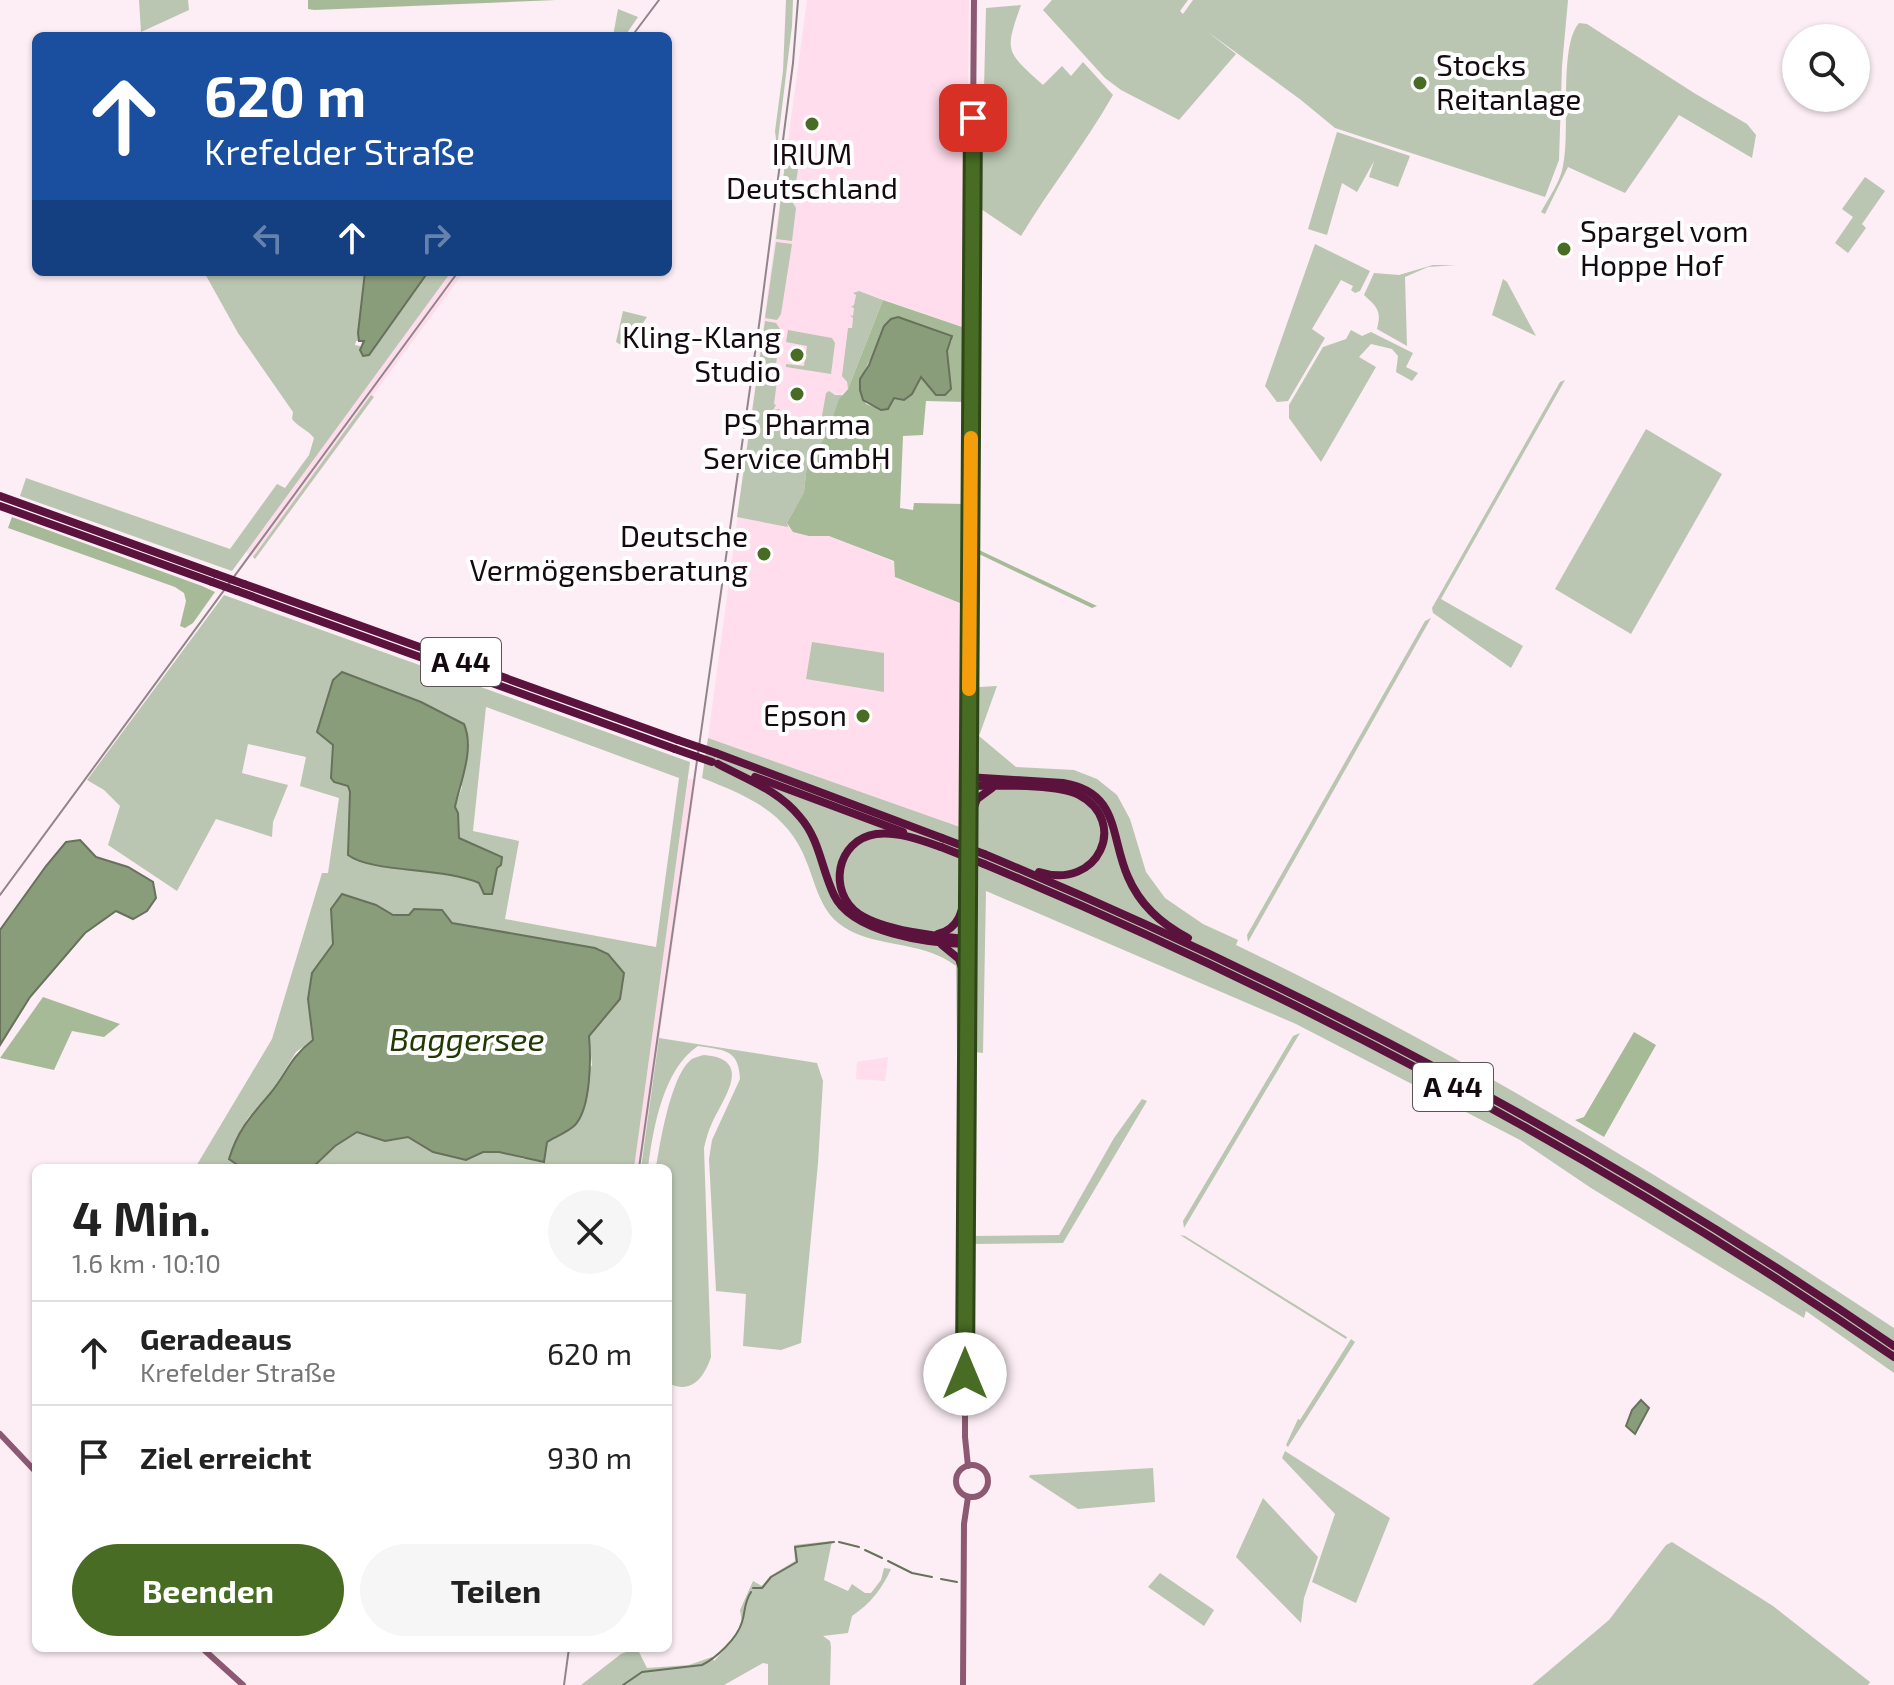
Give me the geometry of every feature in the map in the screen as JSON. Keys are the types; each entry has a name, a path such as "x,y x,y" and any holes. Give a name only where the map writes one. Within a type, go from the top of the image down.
{"highway":[{"name":"A 44","path":"0,496 240,588 942,842 1215,956 1382,1039 1574,1144 1749,1250 1894,1346"},
{"name":"A 44","path":"0,506 214,578"},
{"path":"716,760 770,789 800,817 817,845 835,896 849,915 871,926 966,942"},
{"path":"967,782 999,787 1058,789 1079,794 1097,811 1103,827 1103,842 1096,858 1089,867 1076,874 1064,877 1045,874 984,859"},
{"path":"967,782 1068,784 1089,792 1101,802 1111,817 1123,865 1144,904 1164,924 1202,945 1215,956"},
{"path":"967,825 979,796 999,787"},
{"path":"942,842 899,835 876,834 863,838 852,846 840,868 840,882 844,896 859,913 874,921 930,937 945,946 957,956 966,980"},
{"name":"A 44","path":"984,859 1219,968 1467,1095 1694,1226 1894,1357"},
{"path":"930,937 944,933 957,923 967,885"}],"main road":[{"path":"968,1466 965,1437 966,942 974,0"},
{"path":"0,1434 32,1468"},
{"path":"968,1466 982,1469 988,1481 982,1493 968,1497 960,1491 957,1481 960,1472 968,1466"},
{"path":"963,1685 964,1524 968,1497"},
{"path":"206,1652 243,1685"}],"shaded area":[{"path":"139,0 188,0 189,10 141,32"},
{"path":"308,0 556,0 314,10 308,9"},
{"path":"786,0 793,0 792,26 777,148 775,131 783,71"},
{"path":"807,0 969,0 965,328 859,291 856,294 854,306 851,306 854,307 852,328 849,328 845,379 848,389 840,395 832,394 822,441 807,464 804,492 814,534 829,536 894,562 895,577 965,605 960,827 708,738"},
{"name":"Stocks Reitanlage","path":"1052,0 1188,0 1180,11 1183,14 1193,0 1568,0 1559,160 1545,197 1335,128 1208,32 1236,54 1179,120 1121,90 1105,78 1043,10"},
{"path":"1021,5 1011,42 1015,57 1022,65 1043,85 1062,66 1071,76 1083,62 1113,95 1021,236 981,209 986,8"},
{"path":"618,9 638,17 628,32 614,32"},
{"path":"1579,23 1587,24 1747,124 1756,135 1752,158 1679,115 1625,193 1568,167 1545,214 1541,212 1562,172 1569,51"},
{"path":"1337,132 1410,156 1398,187 1369,177 1374,161 1357,192 1342,183 1327,235 1308,229"},
{"path":"785,164 798,169 792,241 776,239"},
{"path":"1865,177 1885,191 1862,224 1866,228 1848,253 1835,243 1853,217 1842,209"},
{"path":"776,242 792,244 781,314 777,320 765,318"},
{"path":"1315,244 1370,271 1360,291 1355,293 1351,290 1353,286 1341,280 1312,329 1325,338 1288,401 1277,402 1265,386"},
{"path":"1433,265 1456,265 1428,267 1405,277 1407,346 1377,329 1377,310 1364,295 1374,273 1399,275"},
{"path":"206,276 365,276 359,341 355,345 360,346 364,356 369,355 425,276 448,276 232,571 20,496 26,478 230,549 277,484 285,488 309,455 314,438 292,419 293,412 238,333"},
{"path":"448,276 461,276 253,557 245,551"},
{"path":"1503,279 1507,282 1536,336 1492,315"},
{"path":"859,291 883,300 848,389 842,376 848,328 852,328 853,318 850,315 853,316 854,308 851,307 856,295 853,293"},
{"path":"883,300 965,328 966,402 926,401 923,435 903,436 900,508 913,510 914,503 966,504 965,605 895,577 894,561 829,536 793,532 787,523 804,492 807,464 828,432 839,399 848,389","holes":["882,331 952,340 947,351 951,385 927,384 921,377 916,388 901,400 894,398 888,409 866,404 861,384"]},
{"path":"623,311 647,317 626,348 616,342"},
{"path":"765,321 776,323 780,329 776,405 773,410 780,409 777,416 780,419 794,417 792,425 784,428 819,433 826,393 842,395 828,432 807,464 804,492 787,523 788,527 737,517"},
{"path":"788,330 832,338 835,343 831,374 786,367 786,364 804,366 807,346 786,342"},
{"path":"1351,330 1362,336 1371,332 1413,353 1406,367 1418,373 1412,381 1396,372 1398,356 1392,349 1371,344 1359,357 1376,367 1321,462 1289,418 1289,405 1323,347 1346,339"},
{"path":"1565,380 1441,599 1523,646 1511,668 1433,613 1432,608 1560,382"},
{"path":"371,395 374,397 255,559 253,557"},
{"path":"1646,429 1722,474 1631,634 1555,589"},
{"path":"12,517 215,592 193,623 185,628 180,626 186,601 184,593 175,587 8,528"},
{"path":"979,550 1097,606 1092,608 979,554"},
{"path":"224,595 690,762 635,1164 316,1164 335,1146 357,1132 385,1141 408,1137 434,1152 499,1152 524,1159 547,1142 592,1065 589,1036 613,1008 595,948 409,915 393,915 376,905 331,909 333,944 312,973 308,999 313,1040 296,1052 270,1094 240,1131 238,1164 197,1164 272,1039 322,873 328,873 339,798 300,786 306,757 248,744 242,773 288,785 273,822 272,837 216,819 177,891 108,845 120,806 104,790 87,780","holes":["342,672 368,682 462,787 455,807 459,839 496,854 492,894 481,889 479,883 456,876 380,865 348,855 351,798 348,786 332,778 333,745 317,731 333,680","486,707 679,778 656,947 505,919 519,841 473,831"]},
{"path":"1431,618 1248,942 1247,935 1425,621"},
{"path":"812,642 884,653 884,692 806,679"},
{"path":"997,686 979,736 1016,767 1074,770 1097,779 1117,795 1130,819 1146,872 1165,898 1203,924 1238,940 1236,945 1406,1032 1571,1125 1894,1328 1894,1373 1806,1311 1804,1318 1591,1188 1520,1140 1296,1024 986,891 983,1053 957,1050 956,966 927,951 864,937 837,922 822,902 799,846 778,819 751,800 702,778 708,738 960,827 963,688"},
{"path":"688,779 696,779 642,1164 635,1164"},
{"path":"43,997 120,1024 104,1037 72,1031 54,1070 0,1058"},
{"path":"1634,1032 1656,1045 1604,1137 1575,1120 1584,1117"},
{"path":"1300,1033 1184,1228 1183,1221 1293,1036"},
{"path":"659,1038 817,1063 823,1081 801,1343 781,1350 743,1346 746,1294 716,1291 709,1159 712,1140 740,1079 733,1056 722,1050 698,1046 686,1056 668,1084 662,1101 649,1164 642,1164"},
{"path":"704,1055 719,1058 732,1071 728,1091 704,1148 711,1357 700,1378 683,1387 672,1384 672,1164 657,1164 672,1093 692,1059"},
{"path":"888,1057 885,1081 856,1079 857,1062"},
{"path":"1142,1099 1147,1101 1063,1243 973,1244 973,1236 1059,1235 1114,1138"},
{"path":"1180,1235 1347,1337 1346,1339"},
{"path":"1351,1339 1355,1342 1288,1447 1286,1445 1298,1419"},
{"path":"1285,1451 1390,1518 1356,1603 1312,1582 1335,1514 1282,1458"},
{"path":"1153,1468 1155,1502 1078,1509 1029,1477 1030,1475"},
{"path":"1263,1498 1318,1557 1304,1598 1301,1623 1236,1557"},
{"path":"832,1541 824,1580 848,1591 852,1584 865,1593 871,1593 881,1580 884,1568 891,1569 875,1596 852,1616 848,1633 823,1636 830,1641 831,1647 830,1685 768,1685 768,1664 763,1663 724,1685 581,1685 626,1652 639,1652 647,1668 689,1665 712,1657 714,1661 731,1642 742,1623 740,1610 753,1581 762,1586 770,1576 795,1561 794,1545"},
{"path":"1672,1542 1773,1606 1870,1682 1868,1685 1532,1685 1609,1620 1666,1545"},
{"path":"1160,1573 1214,1610 1204,1626 1148,1587"}],"water":[{"path":"365,276 425,276 369,355 363,356 360,350 364,341 359,341"},
{"path":"898,317 952,336 947,351 951,389 945,395 936,395 921,377 912,394 904,400 894,398 888,409 881,410 863,400 860,379 869,365 884,326"},
{"path":"342,672 421,702 464,724 468,744 466,766 455,807 459,838 502,857 492,894 484,894 479,883 464,878 374,865 348,855 350,792 348,786 331,778 333,745 317,732 333,680"},
{"path":"80,840 96,857 128,867 153,882 156,898 147,911 133,919 116,911 85,933 30,997 0,1045 0,930 66,842"},
{"name":"Baggersee","path":"342,894 376,905 393,915 409,915 414,909 442,910 452,923 595,948 608,954 624,973 620,999 589,1036 589,1082 580,1117 572,1128 547,1142 544,1162 499,1152 483,1152 466,1160 433,1152 408,1137 385,1141 357,1132 335,1146 316,1164 236,1164 229,1159 245,1124 293,1060 313,1040 308,999 312,973 333,944 331,909"},
{"path":"1641,1400 1649,1408 1635,1434 1626,1426 1632,1410"}],"waterway":[{"path":"753,1588 762,1588 771,1577 797,1562 795,1547 834,1542"},
{"path":"839,1542 859,1547"},
{"path":"865,1550 882,1558"},
{"path":"888,1561 912,1573 932,1577"},
{"path":"941,1579 957,1582"},
{"path":"623,1685 642,1672 702,1665 713,1658 731,1641 739,1628 751,1592"}],"tram line":[{"path":"640,1164 760,318 793,63 798,0"},
{"path":"564,1685 568,1652"}],"railway":[{"path":"635,32 659,0"},
{"path":"0,895 455,276"}],"slow traffic":[{"path":"969,689 971,438"}],"place":[{"name":"Stocks Reitanlage","path":"1420,83"},
{"name":"IRIUM Deutschland","path":"812,124"},
{"name":"Spargel vom Hoppe Hof","path":"1564,249"},
{"name":"Kling-Klang Studio","path":"797,355"},
{"name":"PS Pharma Service GmbH","path":"797,394"},
{"name":"Deutsche Vermögensberatung","path":"764,554"},
{"name":"Epson","path":"863,716"}],"route":[{"path":"965,1374 973,118"}]}
